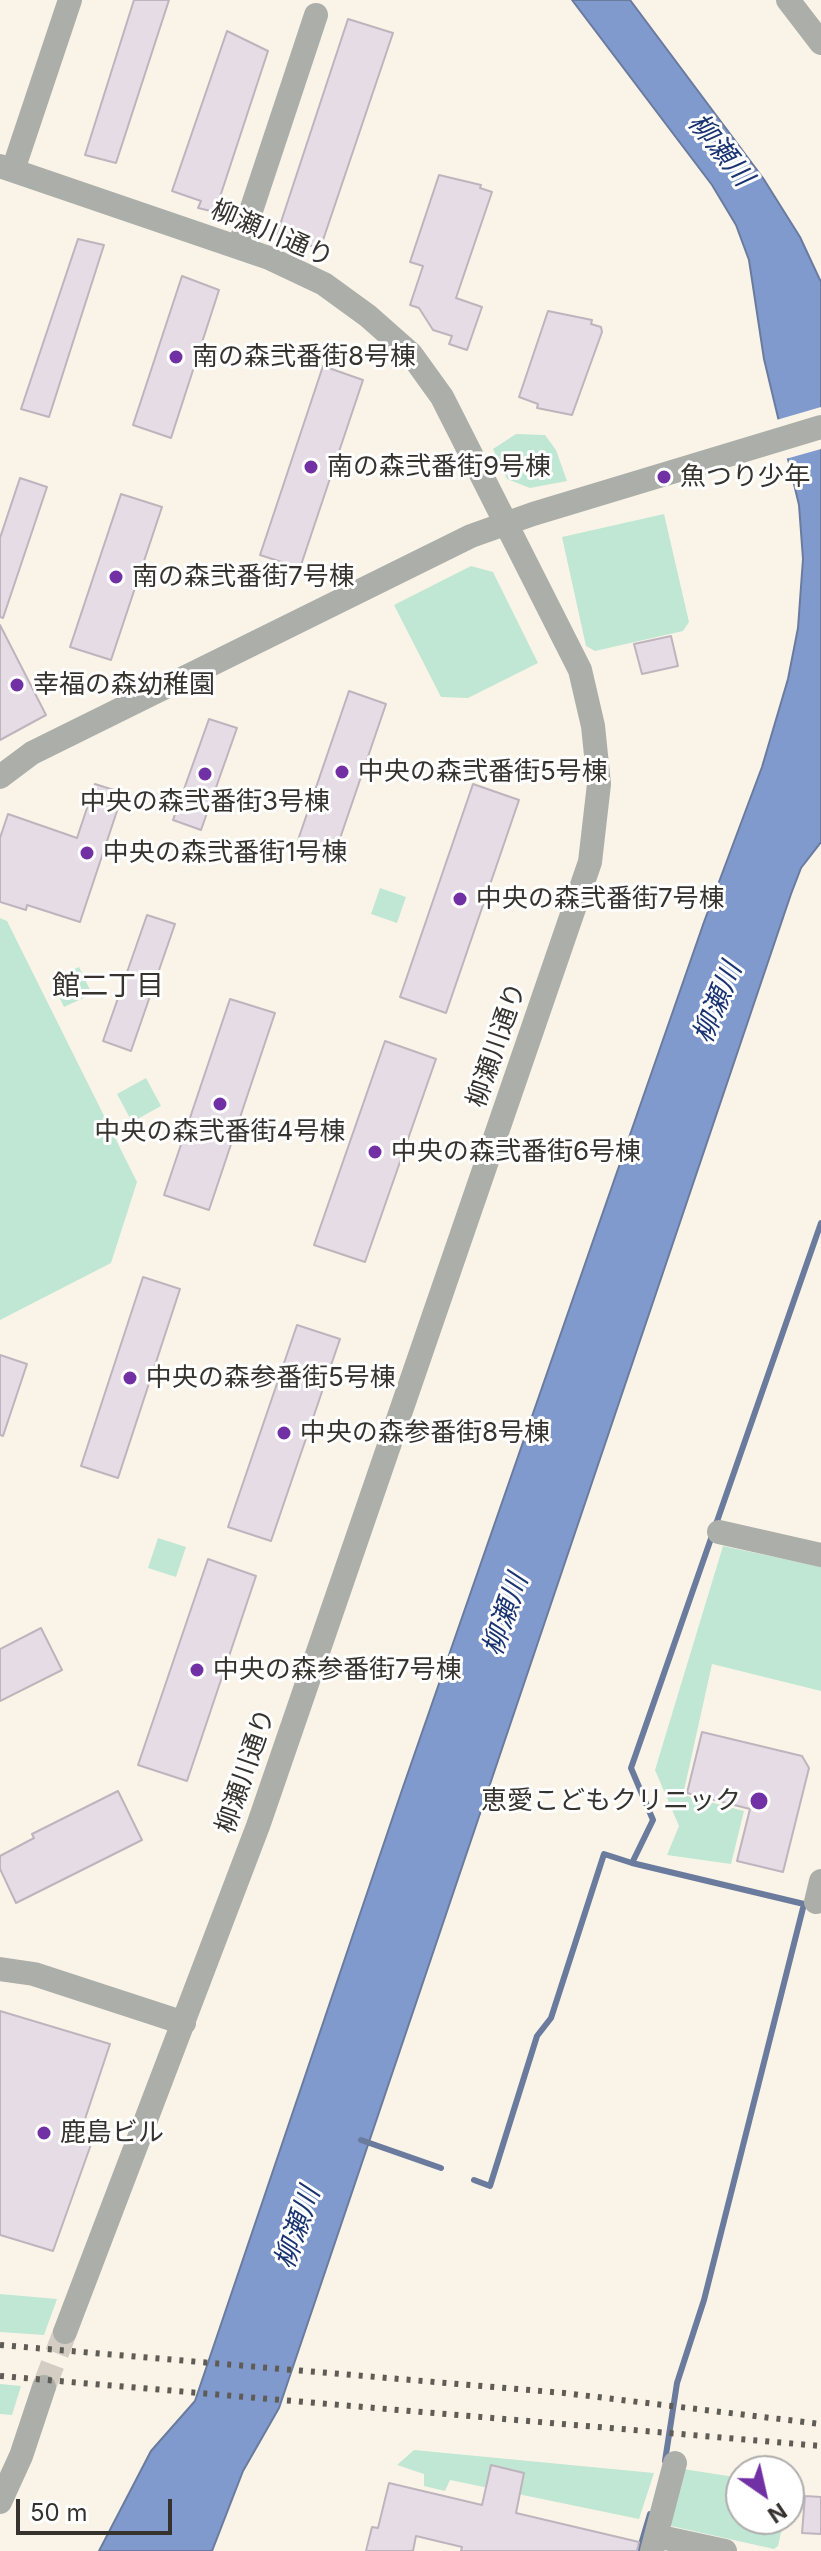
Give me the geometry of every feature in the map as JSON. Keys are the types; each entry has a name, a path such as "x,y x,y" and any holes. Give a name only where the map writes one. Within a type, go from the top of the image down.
{"street":[{"path":"6,168 70,0"},
{"path":"788,0 821,43"},
{"path":"239,247 316,15"},
{"name":"柳瀬川通り","path":"6,168 239,247 324,284 368,316 411,354 442,397 580,670 593,726 599,784 590,862 258,1826 65,2332"},
{"path":"0,777 32,753 390,575 505,523 821,427"},
{"path":"719,1532 821,1555"},
{"path":"0,1969 34,1974 184,2023"},
{"path":"0,2502 21,2456 44,2387"},
{"path":"675,2463 654,2543 725,2551"}],"green space":[{"path":"516,434 545,435 556,450 567,481 530,488 507,479 493,449"},
{"path":"664,514 689,622 683,631 595,651 586,646 562,537"},
{"path":"471,566 493,572 538,663 468,698 441,697 394,605"},
{"path":"380,888 406,897 397,923 371,914"},
{"path":"0,918 7,921 137,1182 111,1263 0,1320"},
{"path":"79,967 92,994 64,1007 51,980"},
{"path":"146,1078 161,1106 132,1122 117,1094"},
{"path":"158,1538 186,1547 176,1577 148,1568"},
{"path":"723,1546 821,1567 821,1691 712,1664 683,1795 744,1811 731,1864 667,1855 679,1826 655,1770"},
{"path":"0,2294 57,2299 44,2335 0,2332"},
{"path":"0,2384 21,2386 12,2415 0,2414"},
{"path":"414,2450 654,2473 639,2519 450,2480 445,2491 424,2486 424,2474 397,2465"},
{"path":"683,2469 725,2476 725,2535 780,2535 774,2549 671,2526 667,2518"}],"water":[{"name":"柳瀬川","path":"572,0 630,0 763,178 800,237 821,282 821,842 801,868 791,894 279,2408 243,2471 212,2551 99,2551 151,2451 195,2401 402,1790 704,922 762,767 788,679 798,628 803,559 799,505 764,359 749,260 736,225 712,185"}],"pier":[{"path":"821,407 821,449 782,460 773,421"}],"building":[{"path":"134,0 169,0 116,163 85,155"},
{"path":"348,19 393,33 320,249 277,234"},
{"path":"227,31 268,51 215,212 198,208 201,201 172,191"},
{"path":"439,175 481,185 480,188 492,192 456,298 482,307 467,350 449,344 452,336 433,330 419,308 410,305 423,266 410,262"},
{"path":"78,239 104,245 49,417 21,409"},
{"name":"南の森弐番街8号棟","path":"182,276 219,290 171,438 133,425"},
{"path":"548,311 592,320 591,324 601,327 602,332 572,415 537,408 538,404 519,397"},
{"name":"南の森弐番街9号棟","path":"323,366 363,380 300,568 260,555"},
{"path":"20,478 47,487 3,618 0,617 0,538"},
{"name":"南の森弐番街7号棟","path":"121,494 162,507 111,660 70,647"},
{"name":"幸福の森幼稚園","path":"0,625 46,715 0,740"},
{"path":"671,636 678,666 642,674 634,644"},
{"name":"中央の森弐番街5号棟","path":"349,691 386,704 335,853 298,840"},
{"name":"中央の森弐番街3号棟","path":"209,719 237,728 201,830 173,820"},
{"path":"95,784 123,793 80,922 27,905 26,910 0,902 0,838 8,814 77,838"},
{"name":"中央の森弐番街7号棟","path":"473,784 519,800 446,1013 400,997"},
{"path":"147,915 175,924 131,1051 103,1041"},
{"name":"中央の森弐番街4号棟","path":"230,999 275,1013 209,1210 164,1195"},
{"name":"中央の森弐番街6号棟","path":"385,1041 436,1059 365,1262 314,1245"},
{"name":"中央の森参番街5号棟","path":"143,1277 180,1289 118,1478 81,1466"},
{"name":"中央の森参番街8号棟","path":"297,1325 340,1339 271,1541 228,1527"},
{"path":"0,1355 27,1364 3,1436 0,1435"},
{"name":"中央の森参番街7号棟","path":"208,1559 256,1576 187,1781 138,1765"},
{"path":"41,1628 62,1670 0,1701 0,1649"},
{"name":"恵愛こどもクリニック","path":"702,1732 802,1756 809,1768 783,1872 737,1861 750,1809 687,1793"},
{"path":"118,1791 142,1840 16,1903 0,1869 0,1856 34,1838 32,1834"},
{"name":"鹿島ビル","path":"0,2011 110,2044 81,2131 94,2136 53,2251 0,2235"},
{"path":"491,2465 524,2473 516,2513 639,2542 637,2551 461,2551 462,2547 416,2536 413,2551 366,2551 372,2527 378,2528 389,2483 482,2505"},
{"path":"805,2496 821,2497 821,2534 805,2533"}],"waterway":[{"path":"665,2461 677,2383 704,2300 804,1904 632,1863 653,1820 631,1768 821,1223"},
{"path":"474,2180 490,2186 537,2036 551,2018 604,1854 632,1863"},
{"path":"361,2140 441,2168"},
{"path":"639,2551 650,2514"}],"tunnel":[{"path":"44,2387 65,2332"}],"railway":[{"path":"0,2345 564,2393 821,2424"},
{"path":"0,2376 821,2446"}],"place":[{"name":"南の森弐番街8号棟","path":"176,357"},
{"name":"南の森弐番街9号棟","path":"311,467"},
{"name":"魚つり少年","path":"664,477"},
{"name":"南の森弐番街7号棟","path":"116,577"},
{"name":"幸福の森幼稚園","path":"17,685"},
{"name":"中央の森弐番街5号棟","path":"342,772"},
{"name":"中央の森弐番街3号棟","path":"205,774"},
{"name":"中央の森弐番街1号棟","path":"87,853"},
{"name":"中央の森弐番街7号棟","path":"460,899"},
{"name":"中央の森弐番街4号棟","path":"220,1104"},
{"name":"中央の森弐番街6号棟","path":"375,1152"},
{"name":"中央の森参番街5号棟","path":"130,1378"},
{"name":"中央の森参番街8号棟","path":"284,1433"},
{"name":"中央の森参番街7号棟","path":"197,1670"},
{"name":"恵愛こどもクリニック","path":"759,1801"},
{"name":"鹿島ビル","path":"44,2133"}],"district":[{"name":"館二丁目","path":"108,987"}]}
